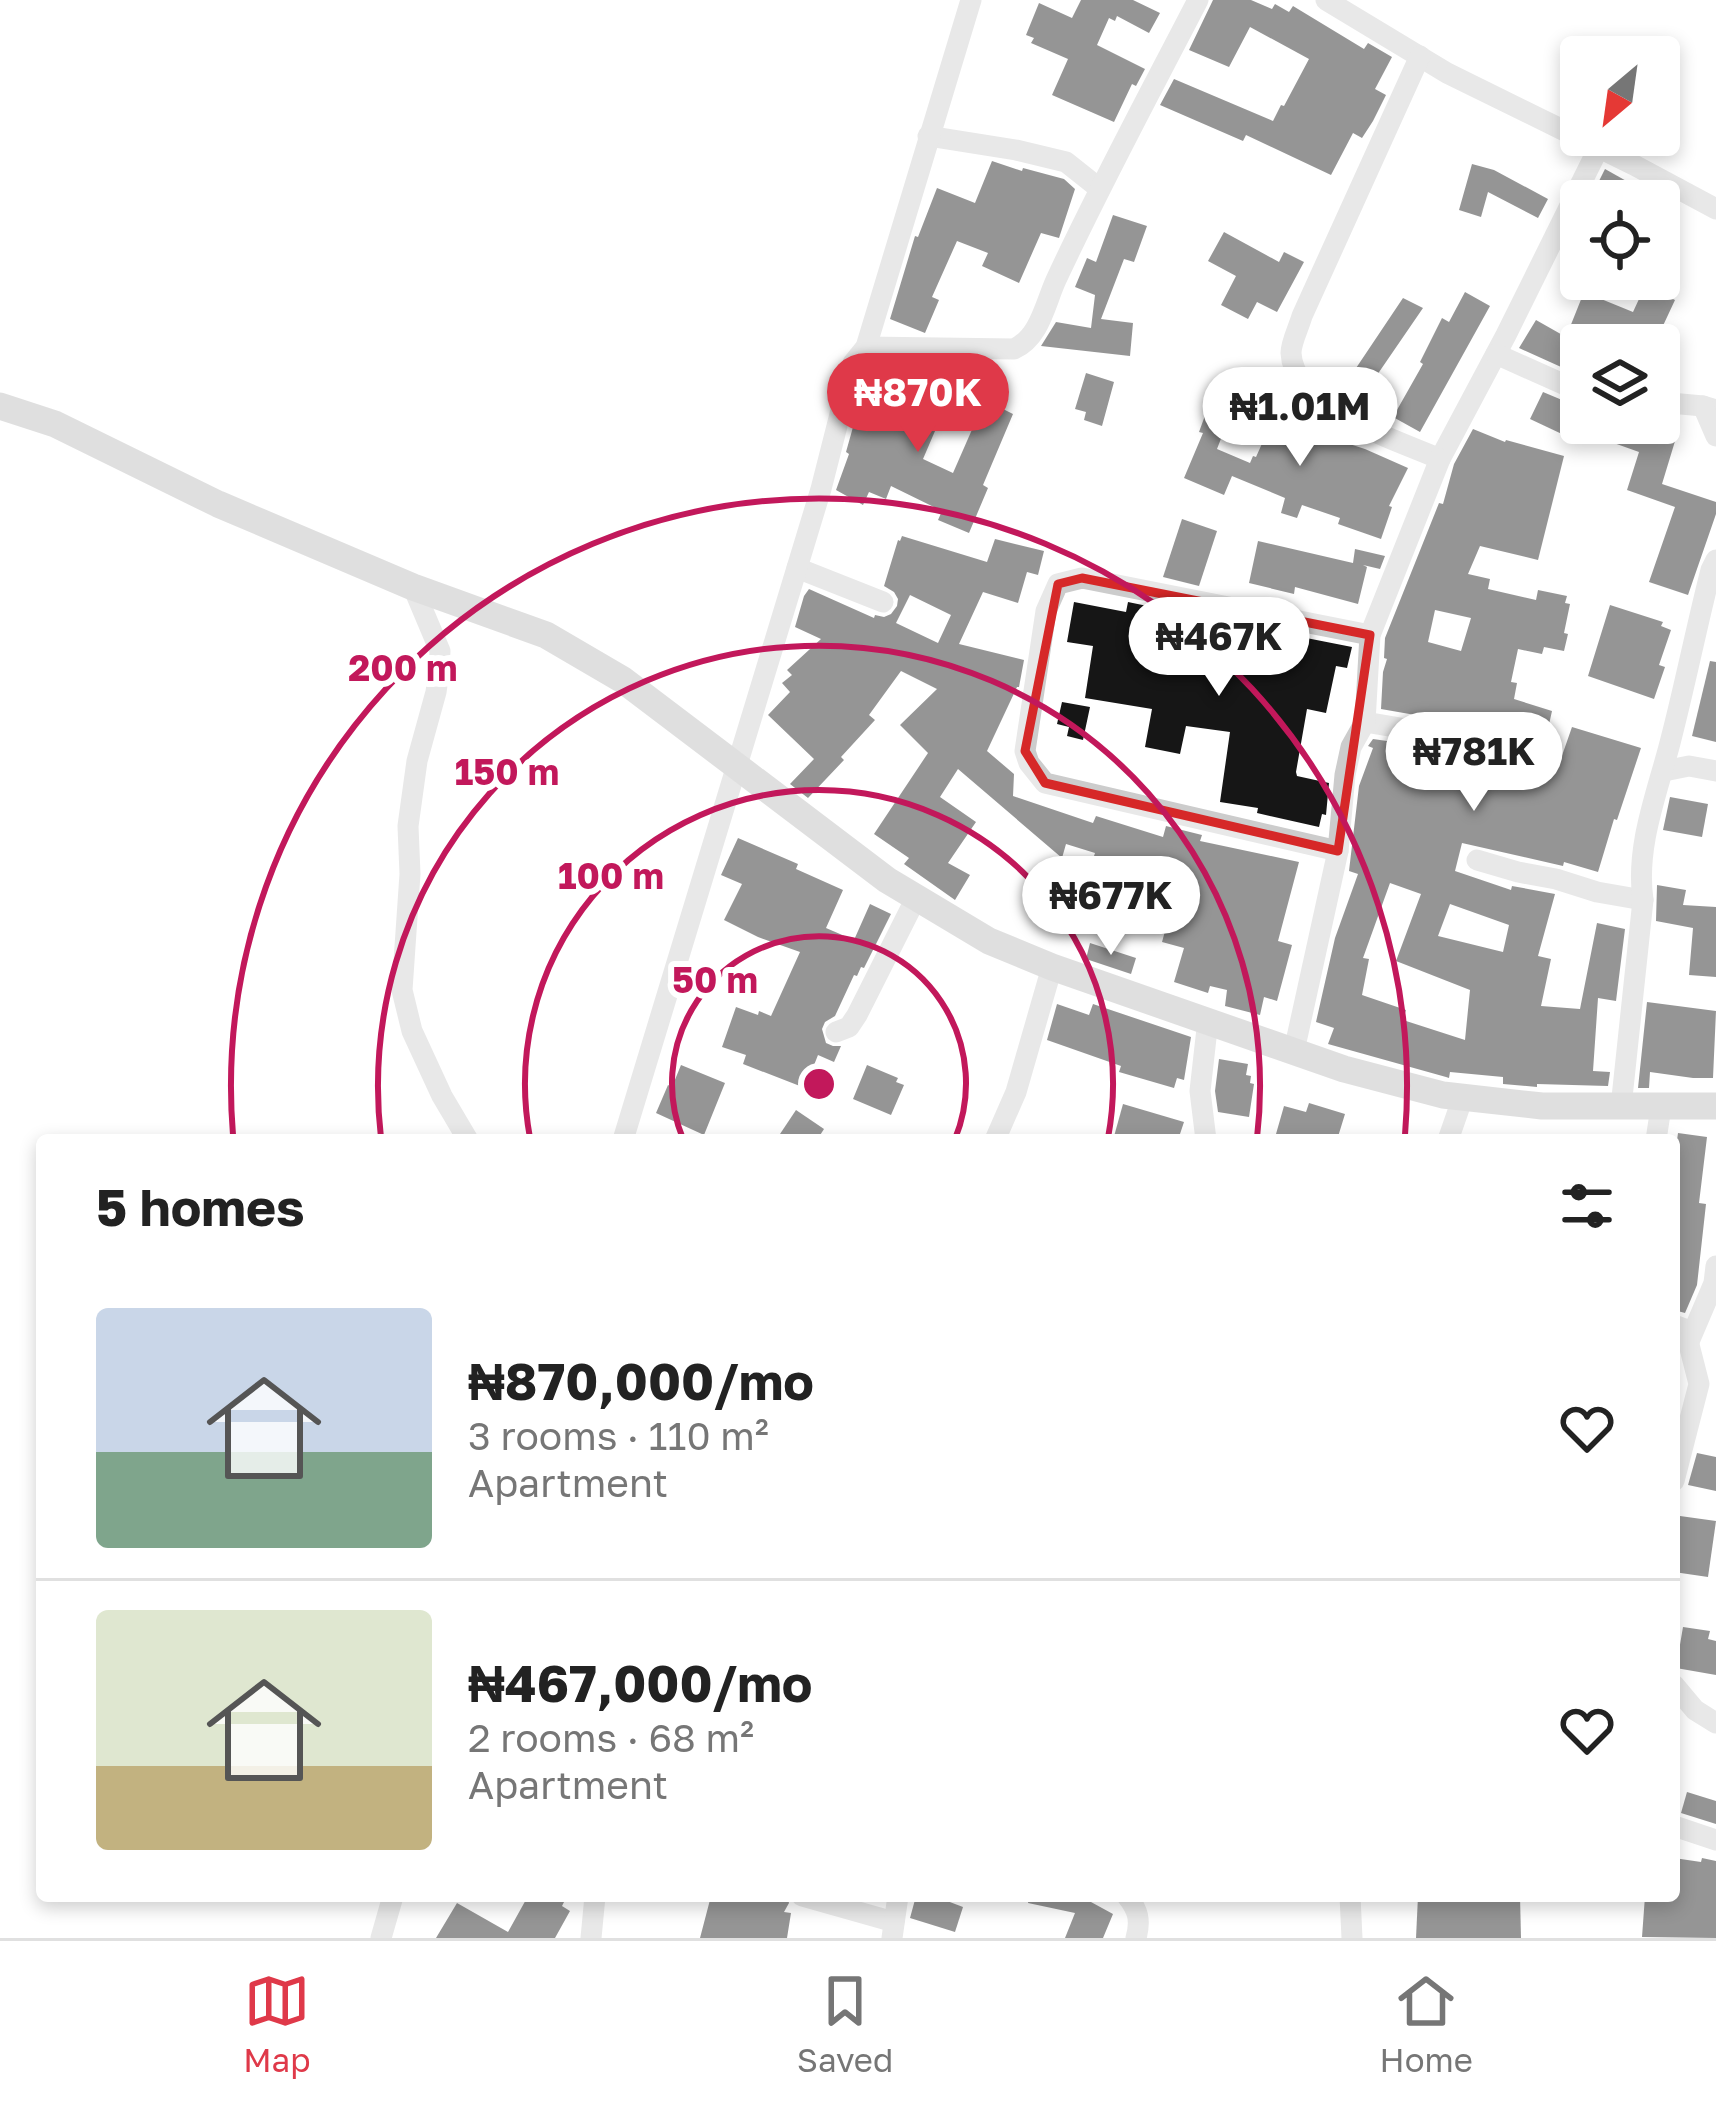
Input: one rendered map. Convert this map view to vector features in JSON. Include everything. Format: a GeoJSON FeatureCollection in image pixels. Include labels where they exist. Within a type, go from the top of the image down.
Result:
{"type":"FeatureCollection","features":[{"type":"Feature","properties":{"kind":"street"},"geometry":{"type":"LineString","coordinates":[[625,1134],[739,768],[853,362],[866,346],[971,0]]}},
{"type":"Feature","properties":{"kind":"street"},"geometry":{"type":"LineString","coordinates":[[866,346],[1022,346],[1037,326],[1100,189],[1198,0]]}},
{"type":"Feature","properties":{"kind":"street"},"geometry":{"type":"LineString","coordinates":[[1326,0],[1447,73],[1560,128]]}},
{"type":"Feature","properties":{"kind":"street"},"geometry":{"type":"LineString","coordinates":[[1420,56],[1302,316],[1291,351],[1300,378],[1320,402],[1440,459]]}},
{"type":"Feature","properties":{"kind":"street"},"geometry":{"type":"LineString","coordinates":[[928,136],[1066,161],[1100,189]]}},
{"type":"Feature","properties":{"kind":"street"},"geometry":{"type":"LineString","coordinates":[[1294,1052],[1338,851],[1351,747],[1365,722],[1370,635],[1440,459],[1595,156]]}},
{"type":"Feature","properties":{"kind":"street"},"geometry":{"type":"LineString","coordinates":[[1616,156],[1716,209]]}},
{"type":"Feature","properties":{"kind":"street"},"geometry":{"type":"LineString","coordinates":[[1496,354],[1560,383]]}},
{"type":"Feature","properties":{"kind":"street"},"geometry":{"type":"LineString","coordinates":[[1680,405],[1710,408],[1716,436]]}},
{"type":"Feature","properties":{"kind":"street"},"geometry":{"type":"LineString","coordinates":[[0,406],[56,424],[218,504],[413,586],[546,635],[623,680],[887,880],[989,940],[1052,967],[1343,1069],[1443,1095],[1542,1106],[1716,1106]]}},
{"type":"Feature","properties":{"kind":"street"},"geometry":{"type":"LineString","coordinates":[[1621,1106],[1643,900],[1639,874],[1716,560]]}},
{"type":"Feature","properties":{"kind":"street"},"geometry":{"type":"LineString","coordinates":[[797,568],[883,602]]}},
{"type":"Feature","properties":{"kind":"street"},"geometry":{"type":"LineString","coordinates":[[1338,851],[1045,783],[1024,751],[1046,611],[1058,584],[1082,578],[1370,635]]}},
{"type":"Feature","properties":{"kind":"street"},"geometry":{"type":"LineString","coordinates":[[413,586],[440,650],[440,670],[417,760],[408,826],[410,874],[402,990],[412,1031],[464,1134]]}},
{"type":"Feature","properties":{"kind":"street"},"geometry":{"type":"LineString","coordinates":[[1365,722],[1418,730],[1501,754]]}},
{"type":"Feature","properties":{"kind":"street"},"geometry":{"type":"LineString","coordinates":[[1664,771],[1690,766],[1716,771]]}},
{"type":"Feature","properties":{"kind":"street"},"geometry":{"type":"LineString","coordinates":[[1477,860],[1643,900]]}},
{"type":"Feature","properties":{"kind":"street"},"geometry":{"type":"LineString","coordinates":[[836,1032],[848,1027],[857,1015],[916,898]]}},
{"type":"Feature","properties":{"kind":"street"},"geometry":{"type":"LineString","coordinates":[[998,1134],[1016,1092],[1052,967]]}},
{"type":"Feature","properties":{"kind":"street"},"geometry":{"type":"LineString","coordinates":[[1205,1134],[1200,1091],[1208,1020]]}},
{"type":"Feature","properties":{"kind":"street"},"geometry":{"type":"LineString","coordinates":[[1450,1134],[1463,1097]]}},
{"type":"Feature","properties":{"kind":"street"},"geometry":{"type":"LineString","coordinates":[[1657,1134],[1661,1107]]}},
{"type":"Feature","properties":{"kind":"street"},"geometry":{"type":"LineString","coordinates":[[1688,1345],[1714,1283],[1716,1266]]}},
{"type":"Feature","properties":{"kind":"street"},"geometry":{"type":"LineString","coordinates":[[1680,1327],[1707,1387],[1680,1463]]}},
{"type":"Feature","properties":{"kind":"street"},"geometry":{"type":"LineString","coordinates":[[1680,1692],[1695,1710],[1716,1723]]}},
{"type":"Feature","properties":{"kind":"street"},"geometry":{"type":"LineString","coordinates":[[1680,1828],[1716,1840]]}},
{"type":"Feature","properties":{"kind":"street"},"geometry":{"type":"LineString","coordinates":[[381,1938],[391,1902]]}},
{"type":"Feature","properties":{"kind":"street"},"geometry":{"type":"LineString","coordinates":[[591,1938],[594,1902]]}},
{"type":"Feature","properties":{"kind":"street"},"geometry":{"type":"LineString","coordinates":[[818,1902],[893,1930]]}},
{"type":"Feature","properties":{"kind":"street"},"geometry":{"type":"LineString","coordinates":[[1131,1902],[1139,1916],[1136,1938]]}},
{"type":"Feature","properties":{"kind":"street"},"geometry":{"type":"LineString","coordinates":[[1350,1902],[1352,1938]]}},
{"type":"Feature","properties":{"kind":"highlighted area"},"geometry":{"type":"Polygon","coordinates":[[[1082,578],[1370,635],[1338,851],[1045,783],[1025,751],[1058,584],[1082,578]]]}},
{"type":"Feature","properties":{"kind":"building"},"geometry":{"type":"Polygon","coordinates":[[[1081,0],[1133,0],[1160,13],[1149,33],[1117,16],[1115,21],[1109,18],[1097,45],[1145,69],[1136,86],[1132,84],[1114,122],[1052,95],[1068,59],[1031,43],[1034,38],[1026,35],[1039,3],[1072,18],[1081,0]]]}},
{"type":"Feature","properties":{"kind":"building"},"geometry":{"type":"Polygon","coordinates":[[[1213,0],[1251,0],[1289,12],[1293,6],[1364,49],[1368,43],[1392,57],[1375,89],[1386,95],[1373,121],[1362,138],[1353,133],[1331,175],[1246,135],[1243,141],[1160,105],[1174,79],[1273,121],[1309,59],[1250,27],[1229,67],[1189,50],[1213,0]]]}},
{"type":"Feature","properties":{"kind":"building"},"geometry":{"type":"Polygon","coordinates":[[[992,161],[1064,179],[1075,189],[1059,238],[1041,233],[1019,283],[982,266],[988,253],[957,241],[932,297],[939,300],[925,333],[890,319],[915,236],[937,188],[975,203],[992,161]]]}},
{"type":"Feature","properties":{"kind":"building"},"geometry":{"type":"Polygon","coordinates":[[[1472,164],[1494,170],[1548,199],[1538,218],[1488,192],[1481,217],[1459,210],[1472,164]]]}},
{"type":"Feature","properties":{"kind":"building"},"geometry":{"type":"Polygon","coordinates":[[[1605,169],[1625,180],[1600,180],[1605,169]]]}},
{"type":"Feature","properties":{"kind":"building"},"geometry":{"type":"Polygon","coordinates":[[[1113,215],[1147,226],[1134,262],[1124,259],[1101,319],[1133,323],[1130,356],[1041,346],[1056,322],[1091,328],[1095,295],[1075,287],[1087,258],[1096,262],[1113,215]]]}},
{"type":"Feature","properties":{"kind":"building"},"geometry":{"type":"Polygon","coordinates":[[[1224,232],[1279,262],[1284,252],[1304,262],[1277,312],[1257,302],[1248,319],[1221,305],[1236,276],[1208,261],[1224,232]]]}},
{"type":"Feature","properties":{"kind":"building"},"geometry":{"type":"Polygon","coordinates":[[[1465,292],[1490,306],[1420,432],[1393,417],[1442,318],[1449,322],[1465,292]]]}},
{"type":"Feature","properties":{"kind":"building"},"geometry":{"type":"Polygon","coordinates":[[[1403,298],[1423,308],[1353,404],[1338,395],[1403,298]]]}},
{"type":"Feature","properties":{"kind":"building"},"geometry":{"type":"Polygon","coordinates":[[[1581,300],[1604,300],[1633,312],[1639,300],[1675,300],[1664,324],[1571,324],[1581,300]]]}},
{"type":"Feature","properties":{"kind":"building"},"geometry":{"type":"Polygon","coordinates":[[[1536,320],[1560,334],[1560,367],[1519,348],[1536,320]]]}},
{"type":"Feature","properties":{"kind":"building"},"geometry":{"type":"Polygon","coordinates":[[[869,370],[894,382],[889,394],[941,417],[923,459],[953,473],[992,394],[1007,401],[1003,409],[1013,414],[969,533],[938,520],[942,511],[891,486],[886,499],[869,492],[863,505],[836,490],[869,370]]]}},
{"type":"Feature","properties":{"kind":"building"},"geometry":{"type":"Polygon","coordinates":[[[1086,373],[1114,382],[1102,426],[1084,420],[1086,412],[1075,409],[1086,373]]]}},
{"type":"Feature","properties":{"kind":"building"},"geometry":{"type":"Polygon","coordinates":[[[1218,380],[1240,389],[1217,449],[1250,463],[1277,410],[1309,424],[1306,430],[1408,468],[1389,506],[1381,539],[1302,505],[1297,518],[1281,513],[1285,498],[1232,476],[1224,495],[1184,478],[1218,380]]]}},
{"type":"Feature","properties":{"kind":"building"},"geometry":{"type":"Polygon","coordinates":[[[1543,392],[1560,399],[1560,433],[1530,419],[1543,392]]]}},
{"type":"Feature","properties":{"kind":"building"},"geometry":{"type":"Polygon","coordinates":[[[1473,429],[1564,456],[1538,560],[1480,546],[1468,574],[1490,579],[1488,589],[1536,600],[1538,590],[1567,596],[1564,651],[1544,647],[1542,654],[1518,649],[1511,682],[1517,683],[1514,699],[1552,711],[1540,765],[1557,770],[1572,727],[1641,748],[1598,872],[1462,843],[1455,871],[1511,890],[1512,886],[1555,894],[1538,956],[1551,959],[1541,1006],[1580,1009],[1597,923],[1625,929],[1616,1001],[1598,998],[1593,1071],[1610,1072],[1608,1086],[1503,1084],[1503,1077],[1450,1072],[1449,1078],[1328,1044],[1334,1028],[1316,1022],[1335,938],[1358,874],[1349,871],[1359,786],[1373,748],[1368,746],[1373,739],[1394,742],[1393,746],[1441,759],[1443,753],[1500,774],[1514,762],[1526,725],[1493,718],[1489,734],[1381,709],[1385,638],[1439,503],[1443,504],[1454,464],[1473,429]],[[1435,610],[1428,642],[1461,651],[1471,618],[1435,610]],[[1390,883],[1363,958],[1369,959],[1362,995],[1406,1010],[1403,1020],[1465,1040],[1470,990],[1396,961],[1421,894],[1390,883]],[[1450,904],[1438,936],[1503,952],[1509,925],[1450,904]]]}},
{"type":"Feature","properties":{"kind":"building"},"geometry":{"type":"Polygon","coordinates":[[[1617,444],[1674,444],[1662,484],[1716,502],[1688,595],[1649,582],[1675,507],[1627,490],[1639,452],[1617,444]]]}},
{"type":"Feature","properties":{"kind":"building"},"geometry":{"type":"Polygon","coordinates":[[[1182,519],[1217,531],[1199,586],[1163,577],[1182,519]]]}},
{"type":"Feature","properties":{"kind":"building"},"geometry":{"type":"Polygon","coordinates":[[[902,536],[987,562],[995,539],[1044,551],[1038,575],[1027,572],[1018,603],[983,592],[959,644],[1024,660],[1019,687],[987,751],[1014,774],[1013,796],[1093,823],[1096,816],[1163,837],[1166,826],[1202,835],[1200,841],[1299,862],[1278,941],[1292,945],[1277,1001],[1264,997],[1260,1015],[1225,1006],[1227,990],[1210,986],[1208,993],[1174,982],[1184,948],[1162,942],[1173,902],[1126,890],[1128,883],[1089,871],[1095,853],[1066,844],[1062,858],[958,769],[940,797],[976,822],[948,863],[970,875],[955,900],[904,864],[909,858],[874,834],[928,753],[900,725],[937,689],[901,671],[869,715],[875,720],[808,798],[790,784],[814,759],[768,715],[790,692],[782,683],[792,675],[787,670],[821,639],[795,627],[804,596],[809,589],[874,618],[891,614],[898,599],[884,586],[902,536]],[[910,595],[896,623],[938,643],[951,615],[910,595]]]}},
{"type":"Feature","properties":{"kind":"building"},"geometry":{"type":"Polygon","coordinates":[[[1258,541],[1353,563],[1355,549],[1385,556],[1380,569],[1363,565],[1367,567],[1358,604],[1295,587],[1294,594],[1249,583],[1258,541]]]}},
{"type":"Feature","properties":{"kind":"building"},"geometry":{"type":"Polygon","coordinates":[[[1074,602],[1126,612],[1128,602],[1152,607],[1148,629],[1177,634],[1178,630],[1222,640],[1223,633],[1284,645],[1286,634],[1352,647],[1347,668],[1336,666],[1326,713],[1307,709],[1296,772],[1329,783],[1326,815],[1322,814],[1319,827],[1220,802],[1230,732],[1186,726],[1180,754],[1145,747],[1152,709],[1085,698],[1093,646],[1067,642],[1074,602]]]}},
{"type":"Feature","properties":{"kind":"building"},"geometry":{"type":"Polygon","coordinates":[[[1610,605],[1663,622],[1661,626],[1671,630],[1654,699],[1588,676],[1610,605]]]}},
{"type":"Feature","properties":{"kind":"building"},"geometry":{"type":"Polygon","coordinates":[[[1710,661],[1716,662],[1716,742],[1692,736],[1710,661]]]}},
{"type":"Feature","properties":{"kind":"building"},"geometry":{"type":"Polygon","coordinates":[[[1062,702],[1090,707],[1083,740],[1067,736],[1069,727],[1057,724],[1062,702]]]}},
{"type":"Feature","properties":{"kind":"building"},"geometry":{"type":"Polygon","coordinates":[[[1670,797],[1708,804],[1702,837],[1663,830],[1670,797]]]}},
{"type":"Feature","properties":{"kind":"building"},"geometry":{"type":"Polygon","coordinates":[[[738,838],[843,890],[826,928],[854,940],[870,904],[891,914],[864,968],[854,975],[835,1016],[822,1029],[826,1043],[841,1046],[834,1062],[818,1055],[805,1088],[743,1064],[746,1055],[722,1047],[736,1007],[771,1016],[800,952],[724,920],[742,884],[721,875],[738,838]]]}},
{"type":"Feature","properties":{"kind":"building"},"geometry":{"type":"Polygon","coordinates":[[[1657,885],[1686,890],[1683,905],[1716,907],[1716,977],[1689,975],[1693,928],[1656,921],[1657,885]]]}},
{"type":"Feature","properties":{"kind":"building"},"geometry":{"type":"Polygon","coordinates":[[[1090,943],[1136,958],[1131,974],[1086,959],[1090,943]]]}},
{"type":"Feature","properties":{"kind":"building"},"geometry":{"type":"Polygon","coordinates":[[[1647,1002],[1716,1011],[1713,1078],[1650,1072],[1649,1088],[1638,1088],[1647,1002]]]}},
{"type":"Feature","properties":{"kind":"building"},"geometry":{"type":"Polygon","coordinates":[[[1057,1004],[1089,1015],[1093,1004],[1191,1037],[1184,1080],[1177,1078],[1174,1088],[1119,1072],[1121,1066],[1047,1040],[1057,1004]]]}},
{"type":"Feature","properties":{"kind":"building"},"geometry":{"type":"Polygon","coordinates":[[[1219,1059],[1248,1064],[1246,1075],[1254,1084],[1249,1117],[1218,1112],[1219,1059]]]}},
{"type":"Feature","properties":{"kind":"building"},"geometry":{"type":"Polygon","coordinates":[[[681,1065],[725,1083],[704,1134],[656,1113],[668,1085],[672,1087],[681,1065]]]}},
{"type":"Feature","properties":{"kind":"building"},"geometry":{"type":"Polygon","coordinates":[[[867,1065],[904,1085],[891,1115],[853,1099],[867,1065]]]}},
{"type":"Feature","properties":{"kind":"building"},"geometry":{"type":"Polygon","coordinates":[[[1309,1103],[1345,1114],[1339,1134],[1276,1134],[1284,1106],[1306,1112],[1309,1103]]]}},
{"type":"Feature","properties":{"kind":"building"},"geometry":{"type":"Polygon","coordinates":[[[1123,1104],[1184,1122],[1180,1134],[1115,1134],[1123,1104]]]}},
{"type":"Feature","properties":{"kind":"building"},"geometry":{"type":"Polygon","coordinates":[[[796,1110],[824,1129],[821,1134],[780,1134],[796,1110]]]}},
{"type":"Feature","properties":{"kind":"building"},"geometry":{"type":"Polygon","coordinates":[[[1678,1134],[1707,1137],[1697,1285],[1685,1313],[1680,1312],[1678,1134]]]}},
{"type":"Feature","properties":{"kind":"building"},"geometry":{"type":"Polygon","coordinates":[[[1697,1453],[1716,1457],[1716,1491],[1688,1485],[1697,1453]]]}},
{"type":"Feature","properties":{"kind":"building"},"geometry":{"type":"Polygon","coordinates":[[[1680,1516],[1716,1521],[1708,1577],[1680,1573],[1680,1516]]]}},
{"type":"Feature","properties":{"kind":"building"},"geometry":{"type":"Polygon","coordinates":[[[1683,1627],[1710,1631],[1708,1639],[1716,1641],[1716,1675],[1680,1669],[1683,1627]]]}},
{"type":"Feature","properties":{"kind":"building"},"geometry":{"type":"Polygon","coordinates":[[[1687,1792],[1716,1801],[1716,1824],[1681,1813],[1687,1792]]]}},
{"type":"Feature","properties":{"kind":"building"},"geometry":{"type":"Polygon","coordinates":[[[1680,1859],[1716,1861],[1716,1938],[1642,1937],[1645,1902],[1680,1902],[1680,1859]]]}},
{"type":"Feature","properties":{"kind":"building"},"geometry":{"type":"Polygon","coordinates":[[[525,1902],[564,1902],[562,1906],[570,1911],[555,1938],[436,1938],[457,1903],[508,1932],[525,1902]]]}},
{"type":"Feature","properties":{"kind":"building"},"geometry":{"type":"Polygon","coordinates":[[[709,1902],[789,1902],[784,1912],[791,1913],[787,1938],[700,1938],[709,1902]]]}},
{"type":"Feature","properties":{"kind":"building"},"geometry":{"type":"Polygon","coordinates":[[[914,1902],[950,1902],[963,1907],[955,1932],[910,1918],[914,1902]]]}},
{"type":"Feature","properties":{"kind":"building"},"geometry":{"type":"Polygon","coordinates":[[[1091,1902],[1113,1914],[1103,1938],[1065,1938],[1075,1913],[1028,1903],[1091,1902]]]}},
{"type":"Feature","properties":{"kind":"building"},"geometry":{"type":"Polygon","coordinates":[[[1418,1902],[1520,1902],[1521,1938],[1416,1938],[1418,1902]]]}}]}
